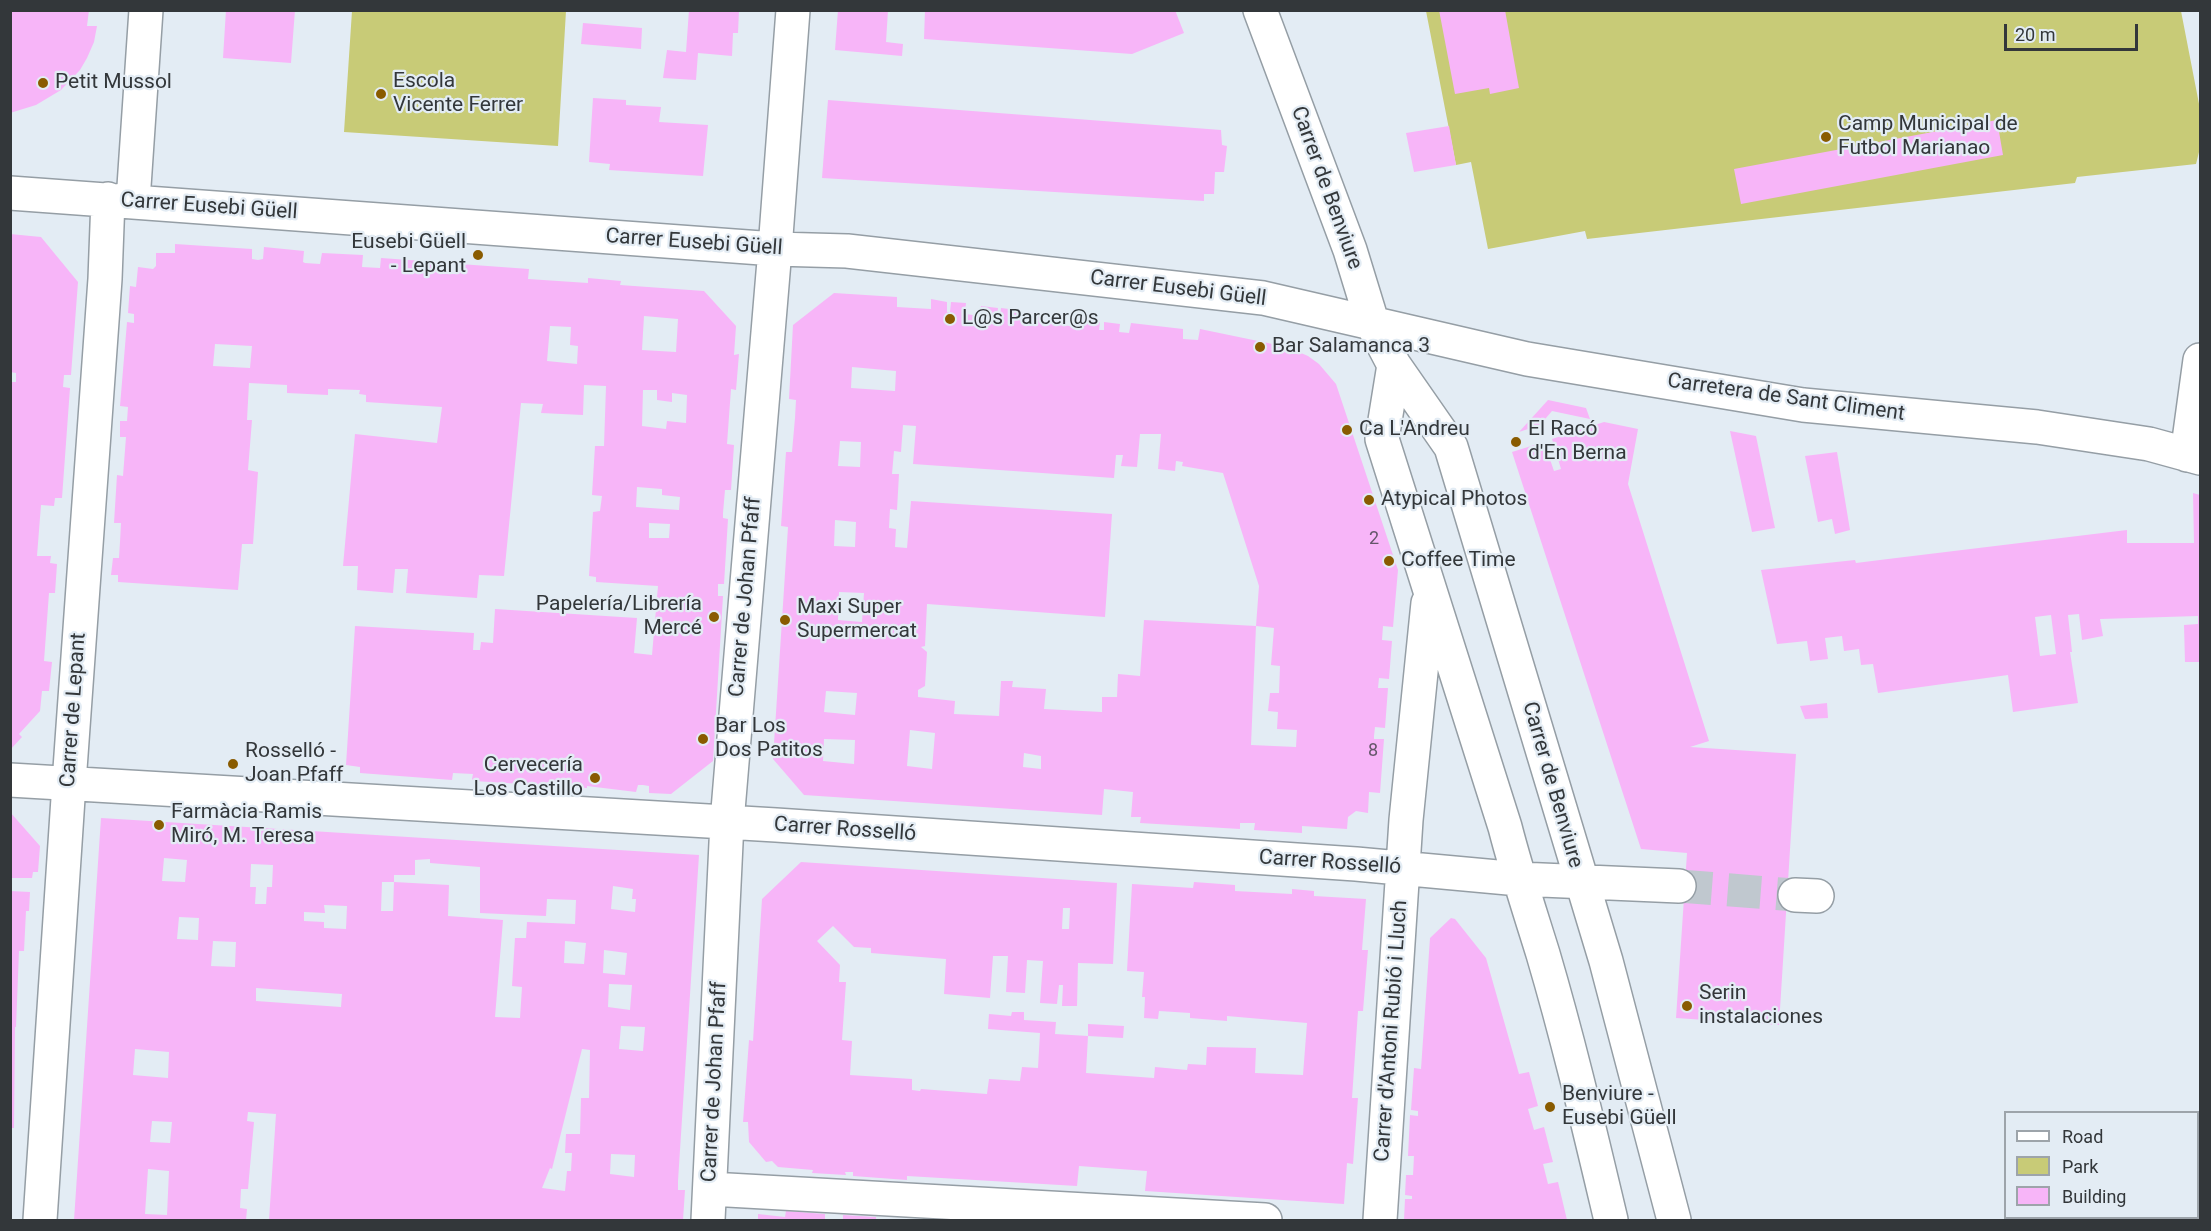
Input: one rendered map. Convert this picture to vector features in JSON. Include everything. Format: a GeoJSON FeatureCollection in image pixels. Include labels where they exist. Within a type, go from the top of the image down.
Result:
{"type":"FeatureCollection","features":[{"type":"Feature","properties":{"kind":"street","name":"Carrer de Lepant"},"geometry":{"type":"LineString","coordinates":[[40,1221],[105,279],[121,200],[146,10]]}},
{"type":"Feature","properties":{"kind":"street","name":"Carrer de Johan Pfaff"},"geometry":{"type":"LineString","coordinates":[[709,1205],[727,822],[793,10]]}},
{"type":"Feature","properties":{"kind":"street","name":"Carrer de Benviure"},"geometry":{"type":"LineString","coordinates":[[1260,10],[1350,250],[1373,325],[1394,365],[1452,447],[1606,961],[1674,1221]]}},
{"type":"Feature","properties":{"kind":"street","name":"Carrer Eusebi Güell"},"geometry":{"type":"LineString","coordinates":[[10,193],[775,249],[847,251],[1263,298],[1373,325]]}},
{"type":"Feature","properties":{"kind":"street","name":"Carretera de Sant Climent"},"geometry":{"type":"LineString","coordinates":[[1373,325],[1527,359],[1758,398],[1814,406],[2037,427],[2149,444],[2194,457]]}},
{"type":"Feature","properties":{"kind":"street"},"geometry":{"type":"LineString","coordinates":[[2194,457],[2200,360]]}},
{"type":"Feature","properties":{"kind":"street"},"geometry":{"type":"LineString","coordinates":[[1394,365],[1382,439],[1505,827],[1543,955],[1611,1221]]}},
{"type":"Feature","properties":{"kind":"street","name":"Carrer d'Antoni Rubió i Lluch"},"geometry":{"type":"LineString","coordinates":[[1380,1221],[1403,868],[1429,590]]}},
{"type":"Feature","properties":{"kind":"street","name":"Carrer Rosselló"},"geometry":{"type":"LineString","coordinates":[[10,780],[727,822],[1403,868],[1519,879],[1679,886]]}},
{"type":"Feature","properties":{"kind":"street"},"geometry":{"type":"LineString","coordinates":[[709,1205],[1264,1221]]}},
{"type":"Feature","properties":{"kind":"green space"},"geometry":{"type":"Polygon","coordinates":[[[352,11],[566,11],[558,146],[344,132],[352,11]]]}},
{"type":"Feature","properties":{"kind":"green space","name":"Camp Municipal de Futbol Marianao"},"geometry":{"type":"Polygon","coordinates":[[[1426,11],[2181,11],[2200,109],[2200,148],[2196,164],[2077,177],[2075,183],[1587,239],[1585,231],[1488,249],[1471,162],[1456,165],[1426,11]]]}},
{"type":"Feature","properties":{"kind":"building"},"geometry":{"type":"Polygon","coordinates":[[[10,10],[89,10],[87,26],[97,26],[94,42],[87,58],[80,70],[61,90],[36,105],[10,113],[10,10]]]}},
{"type":"Feature","properties":{"kind":"building"},"geometry":{"type":"Polygon","coordinates":[[[226,10],[295,10],[291,63],[223,58],[226,10]]]}},
{"type":"Feature","properties":{"kind":"building"},"geometry":{"type":"Polygon","coordinates":[[[689,10],[739,10],[738,33],[733,33],[732,56],[698,53],[696,80],[663,78],[667,50],[686,52],[689,10]]]}},
{"type":"Feature","properties":{"kind":"building"},"geometry":{"type":"Polygon","coordinates":[[[838,10],[888,10],[886,42],[903,44],[902,56],[835,50],[838,10]]]}},
{"type":"Feature","properties":{"kind":"building"},"geometry":{"type":"Polygon","coordinates":[[[925,10],[1175,10],[1184,33],[1132,54],[924,39],[925,10]]]}},
{"type":"Feature","properties":{"kind":"building"},"geometry":{"type":"Polygon","coordinates":[[[1439,10],[1505,10],[1519,88],[1490,94],[1489,88],[1455,94],[1439,10]]]}},
{"type":"Feature","properties":{"kind":"building"},"geometry":{"type":"Polygon","coordinates":[[[583,23],[642,28],[641,49],[581,44],[583,23]]]}},
{"type":"Feature","properties":{"kind":"building"},"geometry":{"type":"Polygon","coordinates":[[[593,98],[626,100],[626,105],[661,107],[659,122],[708,125],[703,176],[609,170],[610,164],[589,162],[593,98]]]}},
{"type":"Feature","properties":{"kind":"building"},"geometry":{"type":"Polygon","coordinates":[[[828,100],[1221,130],[1222,145],[1227,146],[1224,172],[1215,172],[1214,194],[1204,194],[1204,201],[822,178],[828,100]]]}},
{"type":"Feature","properties":{"kind":"building"},"geometry":{"type":"Polygon","coordinates":[[[1997,120],[2003,155],[1741,204],[1734,169],[1997,120]]]}},
{"type":"Feature","properties":{"kind":"building"},"geometry":{"type":"Polygon","coordinates":[[[1449,126],[1456,165],[1414,172],[1406,133],[1449,126]]]}},
{"type":"Feature","properties":{"kind":"building"},"geometry":{"type":"Polygon","coordinates":[[[10,234],[41,237],[78,282],[71,375],[64,375],[63,387],[70,388],[62,498],[55,498],[54,506],[41,505],[37,556],[51,556],[50,563],[57,564],[55,593],[49,593],[44,661],[52,662],[49,691],[42,691],[40,711],[19,734],[22,737],[10,750],[10,382],[16,382],[16,373],[10,372],[10,234]]]}},
{"type":"Feature","properties":{"kind":"building"},"geometry":{"type":"Polygon","coordinates":[[[175,244],[252,249],[252,259],[258,260],[263,259],[264,247],[304,251],[303,262],[305,263],[320,264],[322,253],[363,255],[362,267],[380,268],[381,258],[450,263],[449,274],[459,274],[460,264],[529,269],[528,279],[588,283],[588,278],[621,281],[620,285],[704,291],[736,326],[734,355],[739,354],[736,390],[731,389],[727,444],[734,445],[731,490],[725,490],[723,513],[723,518],[728,519],[724,584],[718,584],[718,596],[723,596],[713,761],[671,794],[649,793],[649,786],[643,785],[638,785],[636,792],[587,786],[587,788],[474,781],[473,774],[453,773],[452,780],[360,773],[360,767],[346,765],[355,626],[474,633],[473,650],[480,650],[481,642],[493,643],[495,609],[637,618],[634,653],[652,655],[658,586],[596,582],[596,577],[589,576],[593,512],[600,511],[602,496],[592,495],[595,446],[604,446],[606,386],[584,385],[583,415],[541,413],[543,404],[521,403],[504,576],[479,575],[477,598],[406,593],[408,569],[395,569],[393,593],[357,590],[358,566],[343,566],[355,434],[437,443],[442,407],[366,402],[366,395],[359,394],[360,390],[328,389],[328,395],[287,393],[287,385],[249,383],[247,420],[252,420],[248,470],[258,472],[253,544],[242,544],[238,590],[118,582],[118,575],[111,575],[113,558],[119,558],[121,523],[114,523],[117,475],[123,476],[126,437],[120,437],[120,421],[127,421],[128,407],[120,406],[127,322],[134,323],[134,314],[128,313],[130,286],[136,287],[138,267],[153,269],[156,266],[156,253],[175,253],[175,244]],[[644,316],[642,350],[676,352],[678,319],[644,316]],[[550,326],[547,361],[577,364],[578,346],[570,345],[571,327],[550,326]],[[215,344],[213,366],[250,368],[252,346],[215,344]],[[643,390],[642,426],[666,429],[667,421],[686,423],[687,395],[672,393],[672,402],[657,400],[657,390],[643,390]],[[637,487],[636,507],[679,510],[680,497],[662,495],[662,489],[637,487]],[[649,523],[649,538],[669,538],[670,524],[649,523]]]}},
{"type":"Feature","properties":{"kind":"building"},"geometry":{"type":"Polygon","coordinates":[[[834,293],[897,297],[897,307],[931,309],[931,299],[947,302],[947,312],[950,312],[951,302],[966,303],[965,314],[981,316],[981,306],[998,308],[997,317],[1000,318],[1001,308],[1017,310],[1016,320],[1028,321],[1029,312],[1044,314],[1044,323],[1048,323],[1048,315],[1064,317],[1063,325],[1082,328],[1084,328],[1084,319],[1100,322],[1099,330],[1104,330],[1104,322],[1120,324],[1119,332],[1129,333],[1131,323],[1183,329],[1183,339],[1198,340],[1200,329],[1287,347],[1308,356],[1319,364],[1336,384],[1398,570],[1393,627],[1383,626],[1382,640],[1392,641],[1389,679],[1379,678],[1378,688],[1388,688],[1385,728],[1375,727],[1374,736],[1374,739],[1384,739],[1380,793],[1369,792],[1368,813],[1356,811],[1348,817],[1347,829],[1302,826],[1302,833],[1254,830],[1255,823],[1240,823],[1240,829],[1140,823],[1141,817],[1131,817],[1133,792],[1104,789],[1102,815],[804,795],[773,759],[788,527],[781,526],[786,452],[792,452],[796,400],[789,399],[793,325],[834,293]],[[852,367],[851,388],[895,391],[896,371],[852,367]],[[903,425],[901,452],[894,451],[892,474],[899,474],[897,510],[890,509],[889,528],[896,529],[895,547],[907,548],[911,501],[1112,514],[1105,617],[927,604],[925,646],[921,647],[927,652],[925,686],[918,690],[918,697],[955,701],[954,714],[999,716],[1001,681],[1013,681],[1012,687],[1046,689],[1044,709],[1102,712],[1102,697],[1117,697],[1118,674],[1140,676],[1144,620],[1256,626],[1259,586],[1223,473],[1182,466],[1183,462],[1176,461],[1175,471],[1158,469],[1161,434],[1140,434],[1137,467],[1121,466],[1123,455],[1116,455],[1114,478],[913,464],[916,426],[903,425]],[[840,441],[838,466],[860,467],[861,442],[840,441]],[[835,520],[834,546],[855,547],[856,522],[835,520]],[[839,592],[838,620],[862,622],[864,593],[839,592]],[[1256,626],[1251,745],[1296,747],[1297,730],[1277,729],[1278,712],[1268,711],[1270,693],[1279,693],[1280,666],[1271,665],[1274,628],[1256,626]],[[826,691],[824,712],[855,715],[857,693],[826,691]],[[910,730],[907,766],[932,769],[935,733],[910,730]],[[824,739],[823,761],[854,764],[855,740],[824,739]],[[1024,753],[1023,767],[1041,769],[1041,756],[1024,753]]]}},
{"type":"Feature","properties":{"kind":"building"},"geometry":{"type":"Polygon","coordinates":[[[1548,400],[1586,408],[1590,419],[1552,411],[1540,425],[1519,432],[1548,400]]]}},
{"type":"Feature","properties":{"kind":"building"},"geometry":{"type":"Polygon","coordinates":[[[1604,422],[1638,429],[1628,484],[1709,741],[1690,747],[1796,754],[1779,1025],[1676,1018],[1687,853],[1641,849],[1512,452],[1544,442],[1554,471],[1561,469],[1552,439],[1604,422]]]}},
{"type":"Feature","properties":{"kind":"building"},"geometry":{"type":"Polygon","coordinates":[[[1730,431],[1756,436],[1775,528],[1752,532],[1730,431]]]}},
{"type":"Feature","properties":{"kind":"building"},"geometry":{"type":"Polygon","coordinates":[[[1837,452],[1850,530],[1835,534],[1832,519],[1818,522],[1805,456],[1837,452]]]}},
{"type":"Feature","properties":{"kind":"building"},"geometry":{"type":"Polygon","coordinates":[[[2193,493],[2200,495],[2200,662],[2185,662],[2184,625],[2198,624],[2198,616],[2100,619],[2103,636],[2082,640],[2079,614],[2068,615],[2072,652],[2070,652],[2078,703],[2013,712],[2008,675],[1878,693],[1873,664],[1861,665],[1859,649],[1844,651],[1842,636],[1825,638],[1828,659],[1810,661],[1807,641],[1777,644],[1761,570],[1855,560],[1856,563],[2127,530],[2127,543],[2194,543],[2193,493]],[[2051,615],[2035,617],[2040,656],[2056,654],[2051,615]]]}},
{"type":"Feature","properties":{"kind":"building"},"geometry":{"type":"Polygon","coordinates":[[[1827,703],[1828,718],[1805,719],[1800,706],[1827,703]]]}},
{"type":"Feature","properties":{"kind":"building"},"geometry":{"type":"Polygon","coordinates":[[[10,812],[40,846],[38,872],[33,872],[32,878],[10,878],[10,812]]]}},
{"type":"Feature","properties":{"kind":"building"},"geometry":{"type":"Polygon","coordinates":[[[101,818],[699,855],[678,1181],[678,1190],[685,1190],[683,1220],[269,1220],[276,1114],[248,1112],[247,1121],[254,1122],[248,1189],[241,1189],[240,1208],[247,1209],[246,1220],[74,1220],[101,818]],[[164,858],[162,881],[185,882],[187,860],[164,858]],[[430,859],[415,860],[415,875],[394,875],[394,882],[449,885],[448,916],[503,920],[495,1017],[520,1018],[522,987],[512,986],[515,938],[526,938],[527,922],[575,924],[576,900],[547,899],[546,916],[480,913],[480,867],[430,863],[430,859]],[[251,864],[250,887],[256,887],[255,904],[266,904],[267,887],[272,887],[273,865],[251,864]],[[382,882],[381,911],[393,911],[394,882],[382,882]],[[613,886],[611,909],[635,912],[636,899],[632,899],[633,889],[613,886]],[[324,905],[325,913],[304,912],[304,921],[324,922],[324,928],[346,929],[347,906],[324,905]],[[179,917],[177,939],[198,940],[199,918],[179,917]],[[213,941],[211,966],[235,967],[236,942],[213,941]],[[565,941],[564,963],[584,964],[586,943],[565,941]],[[604,950],[603,973],[625,975],[627,953],[604,950]],[[609,984],[608,1007],[630,1010],[632,985],[609,984]],[[256,988],[256,1001],[341,1007],[342,994],[256,988]],[[621,1026],[619,1049],[643,1051],[645,1027],[621,1026]],[[135,1049],[133,1075],[168,1078],[169,1052],[135,1049]],[[582,1049],[552,1169],[550,1168],[542,1188],[565,1191],[567,1171],[571,1171],[572,1153],[565,1153],[566,1134],[580,1134],[581,1098],[589,1098],[590,1050],[582,1049]],[[152,1121],[150,1142],[170,1143],[172,1122],[152,1121]],[[611,1154],[610,1174],[634,1177],[635,1155],[611,1154]],[[148,1169],[145,1214],[167,1215],[169,1171],[148,1169]]]}},
{"type":"Feature","properties":{"kind":"building"},"geometry":{"type":"Polygon","coordinates":[[[801,862],[1117,883],[1113,964],[1078,963],[1077,1006],[1062,1006],[1063,985],[1059,985],[1057,1004],[1040,1003],[1043,961],[1027,960],[1025,993],[1006,992],[1008,956],[993,956],[990,998],[944,994],[946,959],[871,953],[871,948],[854,947],[833,926],[817,941],[840,965],[839,982],[846,982],[842,1040],[852,1041],[850,1075],[912,1079],[912,1090],[987,1094],[989,1079],[1020,1081],[1022,1067],[1038,1068],[1040,1033],[988,1029],[989,1014],[1011,1016],[1012,1012],[1024,1012],[1024,1020],[1056,1022],[1055,1034],[1088,1036],[1086,1073],[1154,1078],[1155,1067],[1187,1070],[1188,1064],[1206,1065],[1207,1047],[1256,1048],[1255,1073],[1303,1075],[1307,1023],[1227,1016],[1227,1021],[1190,1018],[1190,1013],[1159,1011],[1158,1019],[1144,1018],[1145,997],[1142,997],[1144,972],[1127,971],[1132,884],[1193,888],[1194,882],[1235,885],[1235,891],[1292,894],[1292,889],[1314,891],[1314,896],[1366,899],[1362,950],[1368,950],[1363,1011],[1358,1011],[1352,1098],[1358,1098],[1353,1164],[1347,1163],[1344,1204],[1145,1191],[1147,1171],[1079,1166],[1077,1186],[907,1176],[907,1180],[853,1176],[853,1172],[845,1172],[846,1175],[812,1173],[813,1170],[778,1167],[772,1161],[766,1162],[749,1142],[748,1122],[743,1122],[749,1040],[753,1041],[762,899],[801,862]],[[1063,908],[1062,929],[1069,929],[1070,908],[1063,908]]]}},
{"type":"Feature","properties":{"kind":"building"},"geometry":{"type":"Polygon","coordinates":[[[10,891],[30,892],[29,911],[26,911],[24,951],[19,951],[15,1027],[14,1128],[10,1128],[10,891]]]}},
{"type":"Feature","properties":{"kind":"building"},"geometry":{"type":"Polygon","coordinates":[[[1451,918],[1455,919],[1486,958],[1519,1074],[1529,1072],[1538,1106],[1528,1109],[1534,1130],[1544,1127],[1553,1162],[1543,1164],[1548,1184],[1558,1182],[1567,1220],[1404,1220],[1405,1199],[1412,1199],[1412,1196],[1405,1195],[1406,1175],[1413,1175],[1414,1156],[1408,1156],[1410,1115],[1418,1116],[1418,1111],[1411,1110],[1414,1068],[1421,1069],[1430,938],[1451,918]]]}},
{"type":"Feature","properties":{"kind":"building"},"geometry":{"type":"Polygon","coordinates":[[[1088,1024],[1124,1026],[1123,1038],[1088,1036],[1088,1024]]]}},
{"type":"Feature","properties":{"kind":"building"},"geometry":{"type":"Polygon","coordinates":[[[786,1211],[825,1214],[825,1220],[758,1220],[758,1214],[785,1217],[786,1211]]]}},
{"type":"Feature","properties":{"kind":"building"},"geometry":{"type":"Polygon","coordinates":[[[843,1215],[876,1217],[876,1220],[843,1220],[843,1215]]]}},
{"type":"Feature","properties":{"kind":"tunnel"},"geometry":{"type":"LineString","coordinates":[[1679,886],[1795,895]]}},
{"type":"Feature","properties":{"kind":"place","name":"Petit Mussol"},"geometry":{"type":"Point","coordinates":[43,83]}},
{"type":"Feature","properties":{"kind":"place","name":"Escola Vicente Ferrer"},"geometry":{"type":"Point","coordinates":[381,94]}},
{"type":"Feature","properties":{"kind":"place","name":"Camp Municipal de Futbol Marianao"},"geometry":{"type":"Point","coordinates":[1826,137]}},
{"type":"Feature","properties":{"kind":"place","name":"Eusebi Güell - Lepant"},"geometry":{"type":"Point","coordinates":[478,255]}},
{"type":"Feature","properties":{"kind":"place","name":"L@s Parcer@s"},"geometry":{"type":"Point","coordinates":[950,319]}},
{"type":"Feature","properties":{"kind":"place","name":"Bar Salamanca 3"},"geometry":{"type":"Point","coordinates":[1260,347]}},
{"type":"Feature","properties":{"kind":"place","name":"Ca L'Andreu"},"geometry":{"type":"Point","coordinates":[1347,430]}},
{"type":"Feature","properties":{"kind":"place","name":"El Racó d'En Berna"},"geometry":{"type":"Point","coordinates":[1516,442]}},
{"type":"Feature","properties":{"kind":"place","name":"Atypical Photos"},"geometry":{"type":"Point","coordinates":[1369,500]}},
{"type":"Feature","properties":{"kind":"place","name":"Coffee Time"},"geometry":{"type":"Point","coordinates":[1389,561]}},
{"type":"Feature","properties":{"kind":"place","name":"Papelería/Librería Mercé"},"geometry":{"type":"Point","coordinates":[714,617]}},
{"type":"Feature","properties":{"kind":"place","name":"Maxi Super Supermercat"},"geometry":{"type":"Point","coordinates":[785,620]}},
{"type":"Feature","properties":{"kind":"place","name":"Bar Los Dos Patitos"},"geometry":{"type":"Point","coordinates":[703,739]}},
{"type":"Feature","properties":{"kind":"place","name":"Rosselló - Joan Pfaff"},"geometry":{"type":"Point","coordinates":[233,764]}},
{"type":"Feature","properties":{"kind":"place","name":"Cervecería Los Castillo"},"geometry":{"type":"Point","coordinates":[595,778]}},
{"type":"Feature","properties":{"kind":"place","name":"Farmàcia Ramis Miró, M. Teresa"},"geometry":{"type":"Point","coordinates":[159,825]}},
{"type":"Feature","properties":{"kind":"place","name":"Serin instalaciones"},"geometry":{"type":"Point","coordinates":[1687,1006]}},
{"type":"Feature","properties":{"kind":"place","name":"Benviure - Eusebi Güell"},"geometry":{"type":"Point","coordinates":[1550,1107]}}]}
